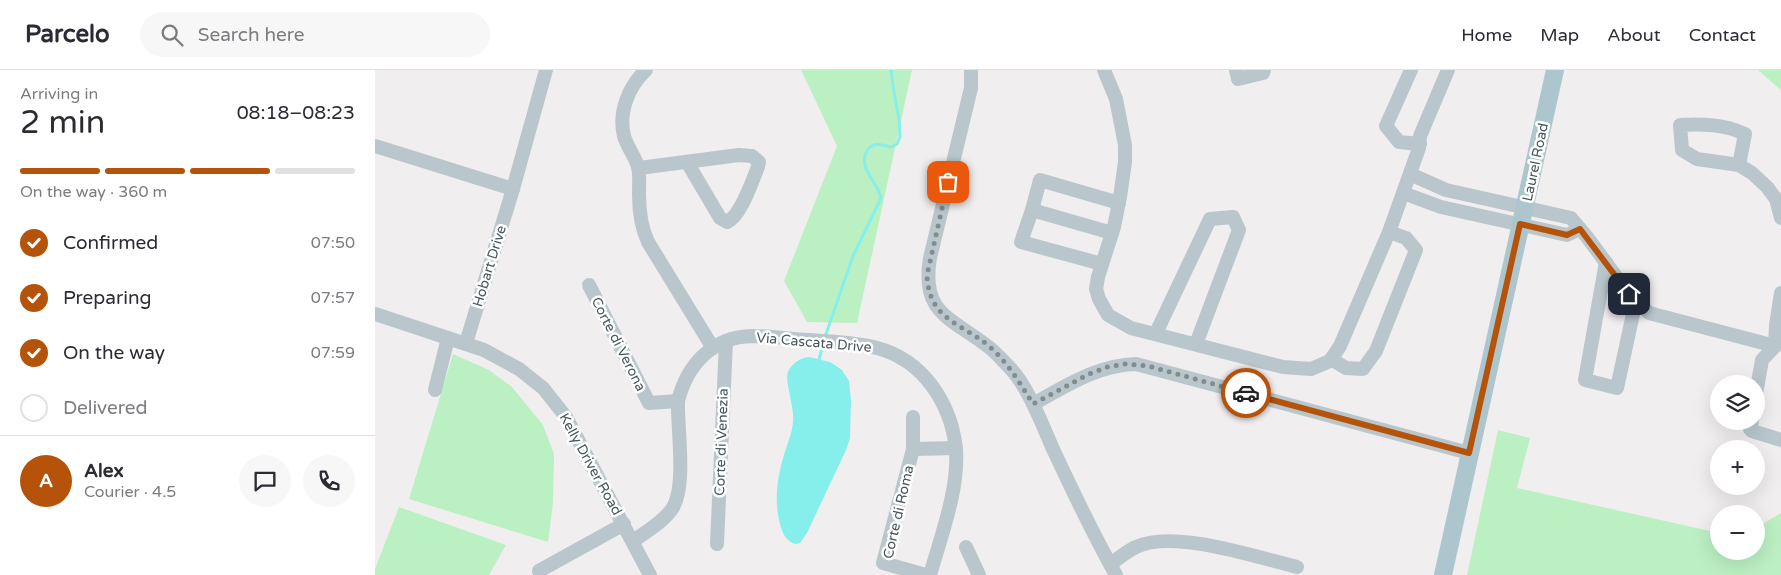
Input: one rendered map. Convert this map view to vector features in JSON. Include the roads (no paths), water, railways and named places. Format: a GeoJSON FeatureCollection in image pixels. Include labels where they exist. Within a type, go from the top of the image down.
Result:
{"type":"FeatureCollection","features":[{"type":"Feature","properties":{"kind":"main road","name":"Laurel Road"},"geometry":{"type":"LineString","coordinates":[[1443,575],[1555,70]]}},
{"type":"Feature","properties":{"kind":"street","name":"Hobart Drive"},"geometry":{"type":"LineString","coordinates":[[466,343],[513,189],[546,70]]}},
{"type":"Feature","properties":{"kind":"street"},"geometry":{"type":"LineString","coordinates":[[646,70],[633,85],[624,105],[623,114],[624,136],[639,168],[640,210],[643,233],[713,348]]}},
{"type":"Feature","properties":{"kind":"street"},"geometry":{"type":"LineString","coordinates":[[971,70],[971,88],[927,275],[928,287],[939,311],[988,346],[1012,370],[1033,404],[1078,502],[1113,570],[1136,547],[1158,541],[1176,540],[1297,566]]}},
{"type":"Feature","properties":{"kind":"street"},"geometry":{"type":"LineString","coordinates":[[1104,70],[1116,99],[1125,145],[1125,162],[1119,203],[1112,234],[1097,278],[1096,289],[1107,316],[1131,328],[1283,367],[1311,369],[1330,361],[1340,346],[1389,232],[1410,174],[1420,136],[1449,70]]}},
{"type":"Feature","properties":{"kind":"street"},"geometry":{"type":"LineString","coordinates":[[1236,70],[1238,79],[1263,73],[1264,70]]}},
{"type":"Feature","properties":{"kind":"street"},"geometry":{"type":"LineString","coordinates":[[1411,70],[1386,126],[1399,142],[1419,144]]}},
{"type":"Feature","properties":{"kind":"street"},"geometry":{"type":"LineString","coordinates":[[1739,165],[1745,134],[1722,126],[1703,124],[1680,125],[1682,150],[1697,158],[1739,165],[1752,173],[1767,187],[1775,199],[1781,218]]}},
{"type":"Feature","properties":{"kind":"street"},"geometry":{"type":"LineString","coordinates":[[375,146],[513,189]]}},
{"type":"Feature","properties":{"kind":"street"},"geometry":{"type":"LineString","coordinates":[[639,168],[687,162],[747,155],[756,158],[759,162],[756,172],[740,208],[731,220],[727,222],[720,218],[687,162]]}},
{"type":"Feature","properties":{"kind":"street"},"geometry":{"type":"LineString","coordinates":[[1410,174],[1446,190],[1571,218],[1636,300],[1649,313],[1778,350]]}},
{"type":"Feature","properties":{"kind":"street"},"geometry":{"type":"LineString","coordinates":[[1102,264],[1021,242],[1040,180],[1119,203]]}},
{"type":"Feature","properties":{"kind":"street"},"geometry":{"type":"LineString","coordinates":[[1403,193],[1441,207],[1567,235],[1580,229]]}},
{"type":"Feature","properties":{"kind":"street"},"geometry":{"type":"LineString","coordinates":[[1031,210],[1112,234]]}},
{"type":"Feature","properties":{"kind":"street"},"geometry":{"type":"LineString","coordinates":[[1156,333],[1210,219],[1233,217],[1239,230],[1196,344]]}},
{"type":"Feature","properties":{"kind":"street"},"geometry":{"type":"LineString","coordinates":[[1331,358],[1346,368],[1363,369],[1375,351],[1416,250],[1406,238],[1389,232]]}},
{"type":"Feature","properties":{"kind":"street"},"geometry":{"type":"LineString","coordinates":[[1606,262],[1585,380],[1617,388],[1636,300]]}},
{"type":"Feature","properties":{"kind":"street","name":"Corte di Verona"},"geometry":{"type":"LineString","coordinates":[[589,285],[649,403],[678,401]]}},
{"type":"Feature","properties":{"kind":"street"},"geometry":{"type":"LineString","coordinates":[[1778,350],[1776,325],[1781,293]]}},
{"type":"Feature","properties":{"kind":"street","name":"Kelly Driver Road"},"geometry":{"type":"LineString","coordinates":[[375,314],[484,350],[519,369],[543,388],[567,417],[650,575]]}},
{"type":"Feature","properties":{"kind":"street","name":"Via Cascata Drive"},"geometry":{"type":"LineString","coordinates":[[633,541],[665,517],[677,500],[680,482],[678,401],[681,388],[691,367],[697,360],[726,341],[751,336],[868,346],[885,350],[903,359],[919,371],[934,388],[946,409],[956,448],[956,472],[930,575]]}},
{"type":"Feature","properties":{"kind":"street"},"geometry":{"type":"LineString","coordinates":[[435,390],[448,338]]}},
{"type":"Feature","properties":{"kind":"street","name":"Corte di Venezia"},"geometry":{"type":"LineString","coordinates":[[717,544],[726,341]]}},
{"type":"Feature","properties":{"kind":"street"},"geometry":{"type":"LineString","coordinates":[[1759,375],[1762,360],[1778,350]]}},
{"type":"Feature","properties":{"kind":"street"},"geometry":{"type":"LineString","coordinates":[[1033,404],[1089,374],[1107,367],[1137,364],[1469,453]]}},
{"type":"Feature","properties":{"kind":"street","name":"Corte di Roma"},"geometry":{"type":"LineString","coordinates":[[913,417],[913,449],[883,563],[926,575]]}},
{"type":"Feature","properties":{"kind":"street"},"geometry":{"type":"LineString","coordinates":[[1751,430],[1781,440]]}},
{"type":"Feature","properties":{"kind":"street","name":"Corte di Roma"},"geometry":{"type":"LineString","coordinates":[[913,449],[956,448]]}},
{"type":"Feature","properties":{"kind":"street"},"geometry":{"type":"LineString","coordinates":[[539,571],[624,524]]}},
{"type":"Feature","properties":{"kind":"street"},"geometry":{"type":"LineString","coordinates":[[966,547],[979,575]]}},
{"type":"Feature","properties":{"kind":"water"},"geometry":{"type":"Polygon","coordinates":[[[809,357],[830,362],[842,370],[849,381],[851,400],[850,438],[807,533],[800,543],[795,544],[787,539],[781,528],[777,507],[777,490],[793,422],[793,409],[787,376],[792,366],[802,358],[809,357]]]}},
{"type":"Feature","properties":{"kind":"waterway"},"geometry":{"type":"LineString","coordinates":[[825,337],[853,256],[881,198],[866,169],[865,157],[867,151],[872,146],[878,144],[891,147],[897,144],[900,137],[891,70]]}},
{"type":"Feature","properties":{"kind":"waterway"},"geometry":{"type":"LineString","coordinates":[[818,363],[823,345]]}}]}
